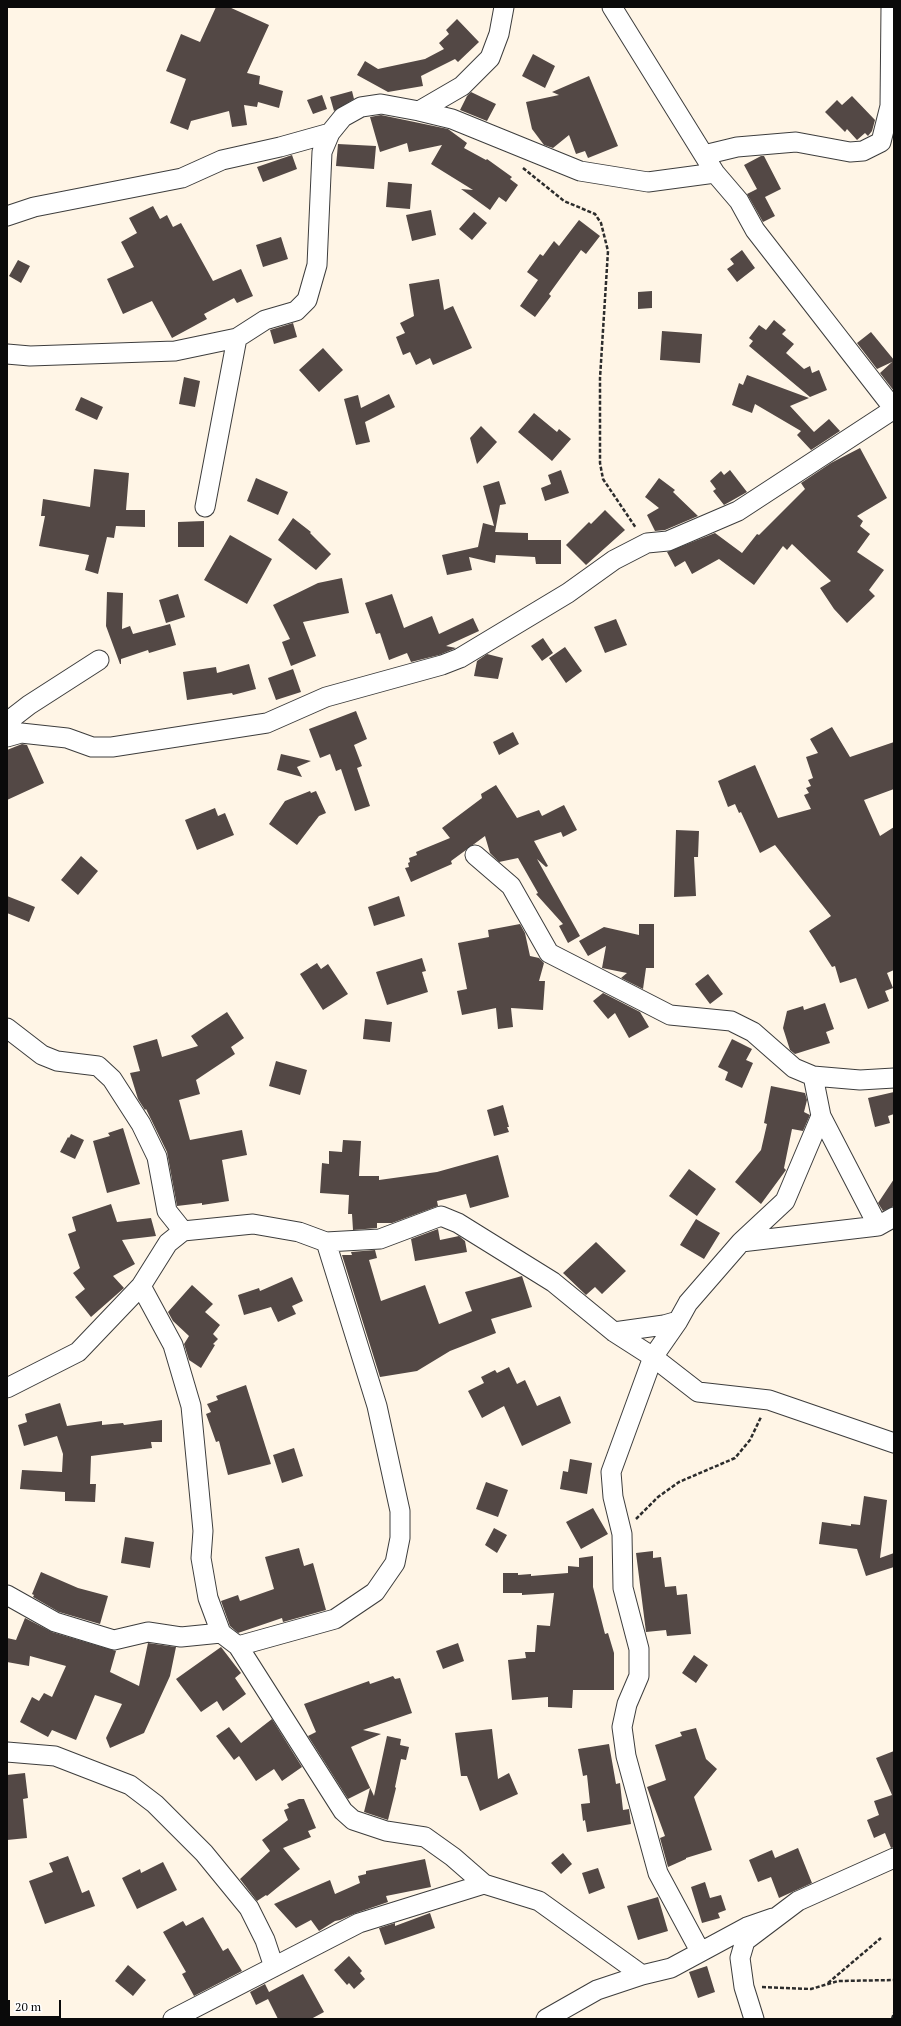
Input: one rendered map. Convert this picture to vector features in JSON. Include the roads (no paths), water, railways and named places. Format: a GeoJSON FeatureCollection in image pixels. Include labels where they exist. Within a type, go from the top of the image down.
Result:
{"type":"FeatureCollection","features":[{"type":"Feature","properties":{"kind":"street"},"geometry":{"type":"LineString","coordinates":[[419,111],[462,86],[490,58],[499,34],[504,7]]}},
{"type":"Feature","properties":{"kind":"street"},"geometry":{"type":"LineString","coordinates":[[7,737],[22,733],[67,738],[92,747],[112,747],[268,723],[326,697],[442,665],[460,658],[568,593],[614,560],[647,543],[668,541],[738,512],[894,409],[755,230],[739,201],[715,173],[612,7]]}},
{"type":"Feature","properties":{"kind":"street"},"geometry":{"type":"LineString","coordinates":[[704,154],[737,147],[796,142],[850,152],[863,151],[881,142],[890,106],[891,7]]}},
{"type":"Feature","properties":{"kind":"street"},"geometry":{"type":"LineString","coordinates":[[7,354],[30,356],[175,351],[237,338],[265,320],[296,311],[307,300],[317,265],[322,152],[330,133],[343,117],[361,107],[381,104],[452,119],[580,171],[648,182],[715,173]]}},
{"type":"Feature","properties":{"kind":"street"},"geometry":{"type":"LineString","coordinates":[[7,216],[34,207],[182,178],[222,160],[280,147],[330,133]]}},
{"type":"Feature","properties":{"kind":"street"},"geometry":{"type":"LineString","coordinates":[[205,507],[237,338]]}},
{"type":"Feature","properties":{"kind":"street"},"geometry":{"type":"LineString","coordinates":[[7,722],[29,705],[99,660]]}},
{"type":"Feature","properties":{"kind":"street"},"geometry":{"type":"LineString","coordinates":[[475,855],[511,886],[549,953],[670,1015],[731,1021],[753,1032],[794,1068],[813,1076],[860,1080],[894,1078]]}},
{"type":"Feature","properties":{"kind":"street"},"geometry":{"type":"LineString","coordinates":[[7,1028],[42,1055],[57,1061],[98,1066],[112,1079],[141,1124],[157,1157],[167,1211],[183,1232]]}},
{"type":"Feature","properties":{"kind":"street"},"geometry":{"type":"LineString","coordinates":[[741,1242],[886,1221],[821,1116],[813,1076]]}},
{"type":"Feature","properties":{"kind":"street"},"geometry":{"type":"LineString","coordinates":[[700,1951],[658,1873],[626,1756],[622,1727],[627,1704],[639,1676],[639,1649],[623,1588],[622,1534],[613,1497],[611,1472],[653,1357],[678,1321],[688,1303],[741,1242],[785,1201],[821,1116]]}},
{"type":"Feature","properties":{"kind":"street"},"geometry":{"type":"LineString","coordinates":[[7,1388],[78,1352],[141,1286],[168,1243],[183,1232],[253,1224],[299,1232],[326,1242],[380,1239],[441,1216],[458,1223],[553,1282],[614,1332],[653,1357],[698,1392],[769,1400],[894,1443]]}},
{"type":"Feature","properties":{"kind":"street"},"geometry":{"type":"LineString","coordinates":[[238,1646],[335,1619],[376,1592],[395,1563],[400,1538],[399,1503],[377,1406],[326,1242]]}},
{"type":"Feature","properties":{"kind":"street"},"geometry":{"type":"LineString","coordinates":[[141,1286],[173,1345],[190,1406],[203,1531],[201,1558],[208,1598],[221,1633],[238,1646],[343,1811],[353,1820],[386,1831],[426,1837],[453,1856],[484,1884],[539,1901],[642,1975]]}},
{"type":"Feature","properties":{"kind":"street"},"geometry":{"type":"LineString","coordinates":[[614,1332],[664,1325],[678,1321]]}},
{"type":"Feature","properties":{"kind":"street"},"geometry":{"type":"LineString","coordinates":[[7,1595],[55,1622],[114,1640],[148,1632],[182,1637],[221,1633]]}},
{"type":"Feature","properties":{"kind":"street"},"geometry":{"type":"LineString","coordinates":[[7,1752],[55,1756],[130,1785],[155,1804],[204,1854],[249,1908],[265,1940],[274,1967]]}},
{"type":"Feature","properties":{"kind":"street"},"geometry":{"type":"LineString","coordinates":[[754,2019],[744,1987],[740,1958],[746,1941],[773,1918],[798,1901],[894,1858]]}},
{"type":"Feature","properties":{"kind":"street"},"geometry":{"type":"LineString","coordinates":[[173,2019],[359,1923],[484,1884]]}},
{"type":"Feature","properties":{"kind":"street"},"geometry":{"type":"LineString","coordinates":[[546,2019],[597,1990],[642,1975],[671,1968],[747,1927],[773,1918]]}}]}
